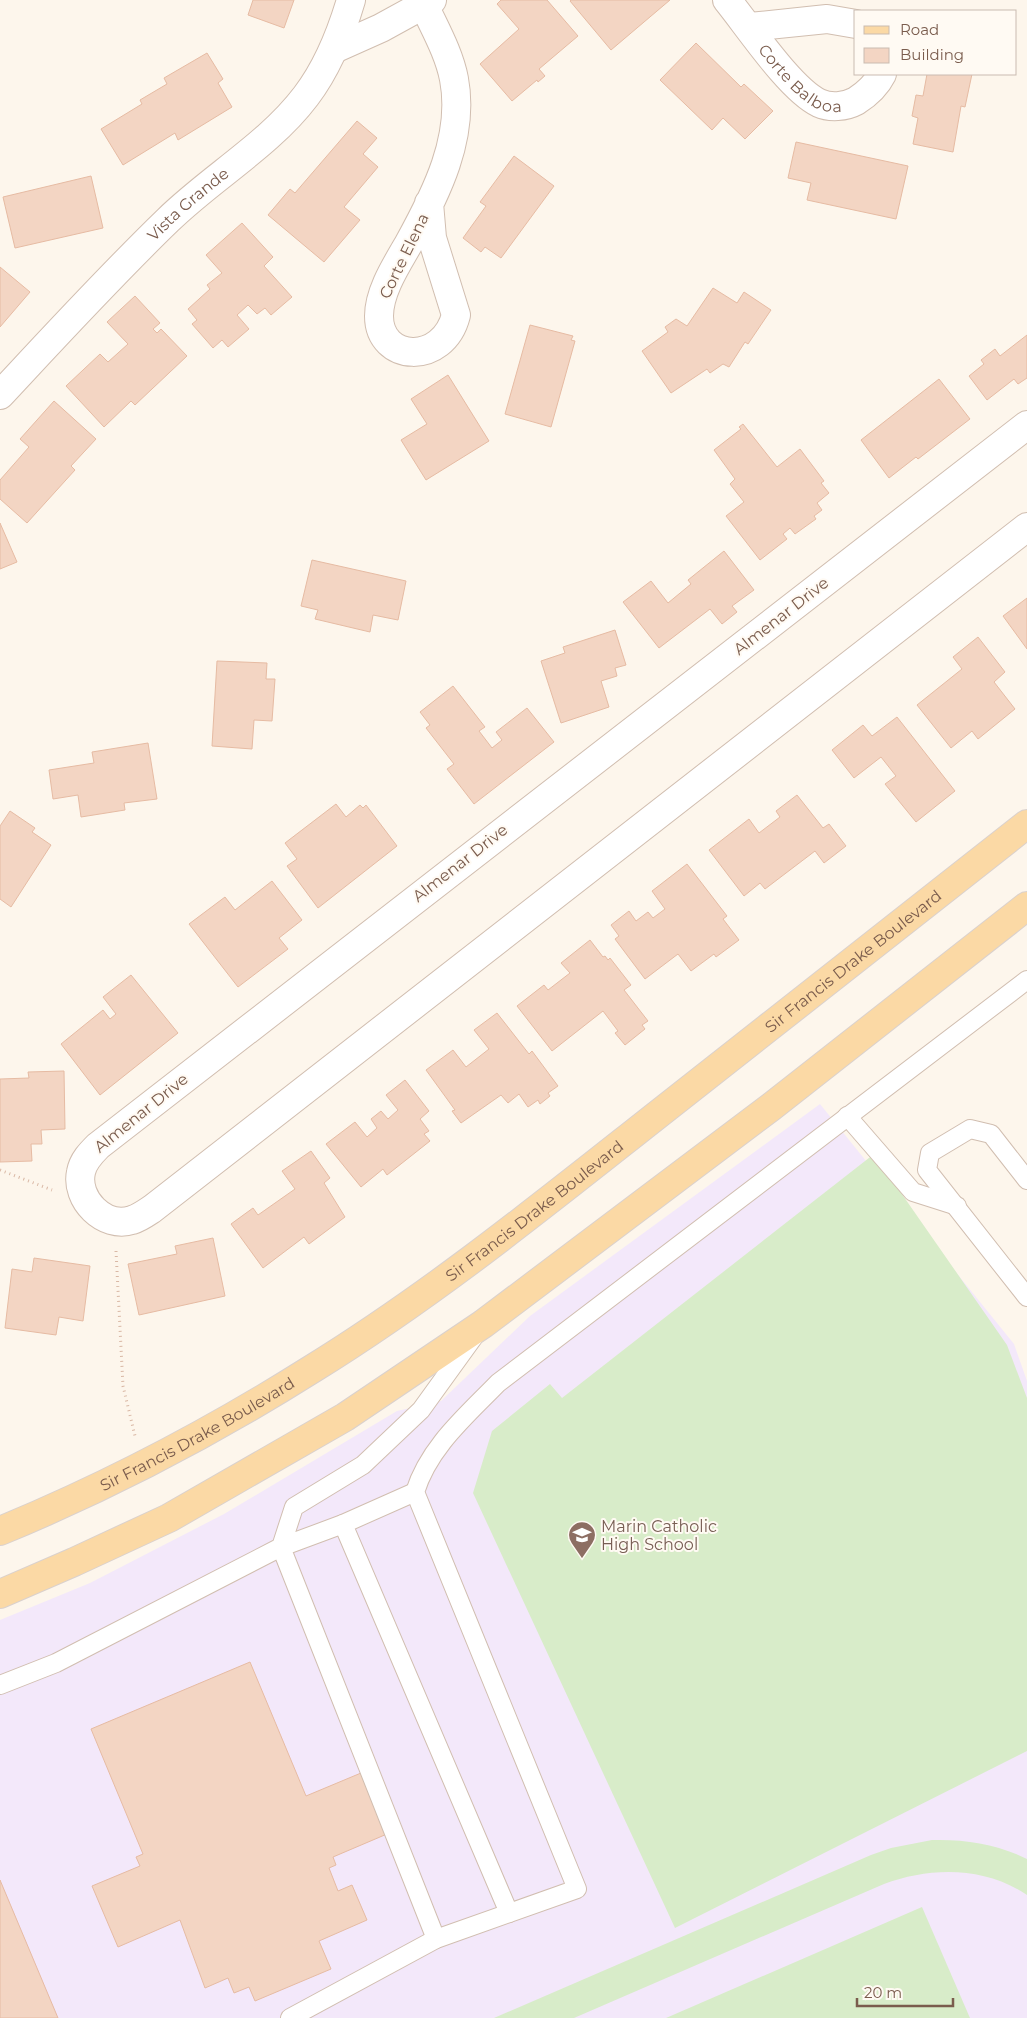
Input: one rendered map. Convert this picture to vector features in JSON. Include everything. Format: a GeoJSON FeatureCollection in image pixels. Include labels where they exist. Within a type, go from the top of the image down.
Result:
{"type":"FeatureCollection","features":[{"type":"Feature","properties":{"kind":"main road","name":"Sir Francis Drake Boulevard"},"geometry":{"type":"LineString","coordinates":[[0,1531],[51,1510],[169,1452],[314,1368],[404,1308],[502,1237],[1027,824]]}},
{"type":"Feature","properties":{"kind":"main road"},"geometry":{"type":"LineString","coordinates":[[0,1594],[169,1518],[345,1417],[483,1324],[771,1108],[1027,906]]}},
{"type":"Feature","properties":{"kind":"street","name":"Vista Grande"},"geometry":{"type":"LineString","coordinates":[[0,395],[169,219],[289,116],[307,95],[334,50],[351,0]]}},
{"type":"Feature","properties":{"kind":"street","name":"Corte Balboa"},"geometry":{"type":"LineString","coordinates":[[727,0],[793,82],[819,103],[837,106],[854,102],[874,87],[881,75]]}},
{"type":"Feature","properties":{"kind":"street"},"geometry":{"type":"LineString","coordinates":[[334,50],[428,3]]}},
{"type":"Feature","properties":{"kind":"street","name":"Corte Elena"},"geometry":{"type":"LineString","coordinates":[[428,3],[449,62],[456,96],[456,114],[448,155],[430,203],[384,292],[380,312],[381,328],[386,336],[393,344],[410,353],[420,352],[439,344],[453,325],[456,315],[432,238],[429,220],[430,203]]}},
{"type":"Feature","properties":{"kind":"street","name":"Corte Balboa"},"geometry":{"type":"LineString","coordinates":[[750,27],[826,19],[854,24]]}},
{"type":"Feature","properties":{"kind":"street","name":"Almenar Drive"},"geometry":{"type":"LineString","coordinates":[[84,1196],[81,1173],[84,1162],[98,1146],[1027,425]]}},
{"type":"Feature","properties":{"kind":"street"},"geometry":{"type":"LineString","coordinates":[[84,1196],[98,1214],[120,1221],[130,1221],[152,1209],[1027,527]]}},
{"type":"Feature","properties":{"kind":"lane"},"geometry":{"type":"LineString","coordinates":[[290,2018],[436,1938],[578,1889],[415,1492],[422,1472],[442,1442],[498,1383],[1027,980]]}},
{"type":"Feature","properties":{"kind":"lane"},"geometry":{"type":"LineString","coordinates":[[847,1116],[913,1192],[957,1206]]}},
{"type":"Feature","properties":{"kind":"lane"},"geometry":{"type":"LineString","coordinates":[[1027,1180],[991,1134],[970,1129],[930,1153],[927,1170],[1027,1297]]}},
{"type":"Feature","properties":{"kind":"lane"},"geometry":{"type":"LineString","coordinates":[[436,1938],[281,1547],[294,1507],[363,1465],[421,1410],[483,1324]]}},
{"type":"Feature","properties":{"kind":"lane"},"geometry":{"type":"LineString","coordinates":[[0,1686],[56,1663],[281,1547],[343,1524],[415,1492]]}},
{"type":"Feature","properties":{"kind":"lane"},"geometry":{"type":"LineString","coordinates":[[343,1524],[509,1913]]}},
{"type":"Feature","properties":{"kind":"path"},"geometry":{"type":"LineString","coordinates":[[0,1170],[66,1195],[84,1196]]}},
{"type":"Feature","properties":{"kind":"path"},"geometry":{"type":"LineString","coordinates":[[120,1221],[115,1240],[123,1386],[136,1440]]}},
{"type":"Feature","properties":{"kind":"shaded area","name":"Marin Catholic High School"},"geometry":{"type":"Polygon","coordinates":[[[820,1104],[1014,1344],[1027,1381],[1027,2018],[0,2018],[0,1620],[90,1583],[224,1514],[397,1411],[441,1401],[530,1316],[820,1104]]]}},
{"type":"Feature","properties":{"kind":"green space"},"geometry":{"type":"Polygon","coordinates":[[[874,1154],[1007,1345],[1027,1398],[1027,1751],[675,1928],[473,1493],[492,1431],[550,1384],[562,1398],[874,1154]]]}},
{"type":"Feature","properties":{"kind":"green space"},"geometry":{"type":"Polygon","coordinates":[[[932,1840],[957,1840],[992,1846],[1027,1859],[1027,1895],[993,1879],[975,1874],[938,1872],[902,1878],[884,1884],[574,2018],[494,2018],[871,1855],[891,1848],[932,1840]]]}},
{"type":"Feature","properties":{"kind":"green space"},"geometry":{"type":"Polygon","coordinates":[[[922,1907],[970,2018],[666,2018],[922,1907]]]}},
{"type":"Feature","properties":{"kind":"building"},"geometry":{"type":"Polygon","coordinates":[[[253,0],[294,0],[284,28],[248,15],[253,0]]]}},
{"type":"Feature","properties":{"kind":"building"},"geometry":{"type":"Polygon","coordinates":[[[501,0],[547,0],[578,36],[539,69],[545,76],[538,82],[537,80],[512,101],[480,64],[519,29],[497,4],[501,0]]]}},
{"type":"Feature","properties":{"kind":"building"},"geometry":{"type":"Polygon","coordinates":[[[571,0],[670,0],[611,50],[571,0]]]}},
{"type":"Feature","properties":{"kind":"building"},"geometry":{"type":"Polygon","coordinates":[[[696,43],[741,87],[744,84],[773,111],[745,139],[723,118],[712,130],[660,80],[696,43]]]}},
{"type":"Feature","properties":{"kind":"building"},"geometry":{"type":"Polygon","coordinates":[[[207,53],[223,79],[218,83],[232,107],[178,140],[175,133],[123,165],[101,129],[142,104],[140,100],[167,84],[164,78],[207,53]]]}},
{"type":"Feature","properties":{"kind":"building"},"geometry":{"type":"Polygon","coordinates":[[[927,75],[972,75],[965,107],[961,106],[953,152],[913,144],[918,118],[912,116],[916,95],[923,96],[927,75]]]}},
{"type":"Feature","properties":{"kind":"building"},"geometry":{"type":"Polygon","coordinates":[[[357,121],[377,138],[363,154],[378,167],[344,207],[360,220],[324,262],[268,215],[290,189],[295,193],[357,121]]]}},
{"type":"Feature","properties":{"kind":"building"},"geometry":{"type":"Polygon","coordinates":[[[796,142],[908,166],[896,219],[807,200],[811,183],[788,178],[796,142]]]}},
{"type":"Feature","properties":{"kind":"building"},"geometry":{"type":"Polygon","coordinates":[[[514,156],[554,186],[501,258],[485,247],[481,252],[463,238],[486,206],[480,202],[514,156]]]}},
{"type":"Feature","properties":{"kind":"building"},"geometry":{"type":"Polygon","coordinates":[[[91,176],[103,228],[15,248],[3,197],[91,176]]]}},
{"type":"Feature","properties":{"kind":"building"},"geometry":{"type":"Polygon","coordinates":[[[242,223],[273,257],[264,266],[292,297],[271,315],[265,308],[257,314],[248,305],[237,315],[249,329],[228,347],[222,340],[213,348],[192,324],[197,320],[188,309],[210,289],[207,285],[222,273],[206,255],[242,223]]]}},
{"type":"Feature","properties":{"kind":"building"},"geometry":{"type":"Polygon","coordinates":[[[0,267],[30,292],[0,327],[0,267]]]}},
{"type":"Feature","properties":{"kind":"building"},"geometry":{"type":"Polygon","coordinates":[[[713,288],[737,303],[744,292],[771,310],[748,344],[745,342],[729,367],[723,364],[710,373],[707,369],[671,393],[642,351],[668,332],[665,327],[676,319],[687,326],[713,288]]]}},
{"type":"Feature","properties":{"kind":"building"},"geometry":{"type":"Polygon","coordinates":[[[135,296],[160,323],[153,329],[157,333],[161,329],[187,356],[135,405],[131,401],[104,427],[66,386],[100,354],[108,362],[128,344],[107,322],[135,296]]]}},
{"type":"Feature","properties":{"kind":"building"},"geometry":{"type":"Polygon","coordinates":[[[530,325],[573,336],[571,340],[575,341],[551,427],[505,414],[530,325]]]}},
{"type":"Feature","properties":{"kind":"building"},"geometry":{"type":"Polygon","coordinates":[[[1027,335],[1027,378],[1018,384],[1014,379],[987,400],[969,376],[984,364],[981,360],[995,349],[1000,356],[1027,335]]]}},
{"type":"Feature","properties":{"kind":"building"},"geometry":{"type":"Polygon","coordinates":[[[448,375],[489,441],[426,480],[401,440],[427,424],[411,399],[448,375]]]}},
{"type":"Feature","properties":{"kind":"building"},"geometry":{"type":"Polygon","coordinates":[[[939,379],[970,419],[918,459],[916,457],[889,478],[861,440],[939,379]]]}},
{"type":"Feature","properties":{"kind":"building"},"geometry":{"type":"Polygon","coordinates":[[[54,401],[96,439],[71,466],[75,470],[27,523],[0,499],[0,480],[29,447],[20,439],[54,401]]]}},
{"type":"Feature","properties":{"kind":"building"},"geometry":{"type":"Polygon","coordinates":[[[743,424],[777,467],[800,449],[824,481],[821,483],[829,493],[817,503],[822,510],[814,516],[816,519],[795,534],[790,528],[783,534],[787,539],[760,560],[726,516],[744,502],[730,484],[735,479],[714,450],[741,429],[739,427],[743,424]]]}},
{"type":"Feature","properties":{"kind":"building"},"geometry":{"type":"Polygon","coordinates":[[[0,523],[17,562],[0,569],[0,523]]]}},
{"type":"Feature","properties":{"kind":"building"},"geometry":{"type":"Polygon","coordinates":[[[724,551],[754,590],[732,606],[737,612],[722,624],[710,609],[659,648],[623,602],[651,581],[668,603],[691,584],[688,580],[724,551]]]}},
{"type":"Feature","properties":{"kind":"building"},"geometry":{"type":"Polygon","coordinates":[[[312,560],[406,581],[398,620],[373,615],[370,632],[315,619],[318,610],[301,606],[312,560]]]}},
{"type":"Feature","properties":{"kind":"building"},"geometry":{"type":"Polygon","coordinates":[[[1027,598],[1027,649],[1003,616],[1027,598]]]}},
{"type":"Feature","properties":{"kind":"building"},"geometry":{"type":"Polygon","coordinates":[[[615,630],[626,665],[615,668],[617,676],[601,681],[609,707],[561,723],[541,661],[565,653],[563,647],[615,630]]]}},
{"type":"Feature","properties":{"kind":"building"},"geometry":{"type":"Polygon","coordinates":[[[978,637],[1005,672],[994,682],[1015,709],[978,739],[972,731],[951,748],[917,705],[962,669],[953,657],[978,637]]]}},
{"type":"Feature","properties":{"kind":"building"},"geometry":{"type":"Polygon","coordinates":[[[217,661],[267,663],[266,679],[275,679],[272,721],[254,720],[252,749],[212,746],[217,661]]]}},
{"type":"Feature","properties":{"kind":"building"},"geometry":{"type":"Polygon","coordinates":[[[453,686],[485,727],[479,731],[492,748],[502,740],[496,732],[527,708],[554,742],[474,804],[447,769],[454,764],[426,728],[430,725],[420,712],[453,686]]]}},
{"type":"Feature","properties":{"kind":"building"},"geometry":{"type":"Polygon","coordinates":[[[897,717],[955,791],[916,822],[885,784],[896,776],[881,757],[854,778],[832,750],[863,725],[872,736],[897,717]]]}},
{"type":"Feature","properties":{"kind":"building"},"geometry":{"type":"Polygon","coordinates":[[[148,743],[157,799],[124,803],[125,810],[81,817],[78,795],[53,799],[49,770],[94,763],[92,752],[148,743]]]}},
{"type":"Feature","properties":{"kind":"building"},"geometry":{"type":"Polygon","coordinates":[[[797,795],[823,828],[829,824],[846,846],[824,863],[815,851],[765,889],[760,883],[744,896],[709,850],[749,819],[759,833],[780,817],[776,811],[797,795]]]}},
{"type":"Feature","properties":{"kind":"building"},"geometry":{"type":"Polygon","coordinates":[[[336,804],[346,817],[360,805],[363,808],[366,805],[397,846],[318,908],[287,866],[297,859],[285,843],[336,804]]]}},
{"type":"Feature","properties":{"kind":"building"},"geometry":{"type":"Polygon","coordinates":[[[10,811],[35,828],[32,832],[51,845],[11,907],[0,899],[0,826],[10,811]]]}},
{"type":"Feature","properties":{"kind":"building"},"geometry":{"type":"Polygon","coordinates":[[[687,864],[727,916],[723,919],[739,940],[716,957],[714,954],[691,971],[678,954],[645,979],[615,939],[619,936],[611,925],[629,911],[636,921],[648,912],[653,918],[665,909],[652,891],[687,864]]]}},
{"type":"Feature","properties":{"kind":"building"},"geometry":{"type":"Polygon","coordinates":[[[272,881],[302,920],[279,938],[288,949],[238,987],[189,924],[225,897],[235,910],[272,881]]]}},
{"type":"Feature","properties":{"kind":"building"},"geometry":{"type":"Polygon","coordinates":[[[590,940],[603,957],[605,956],[608,960],[610,958],[631,985],[624,990],[648,1021],[642,1025],[645,1029],[625,1045],[615,1033],[618,1031],[603,1011],[552,1051],[517,1006],[544,985],[548,990],[570,973],[561,963],[590,940]]]}},
{"type":"Feature","properties":{"kind":"building"},"geometry":{"type":"Polygon","coordinates":[[[131,975],[178,1033],[100,1095],[61,1044],[103,1010],[110,1019],[116,1014],[103,997],[131,975]]]}},
{"type":"Feature","properties":{"kind":"building"},"geometry":{"type":"Polygon","coordinates":[[[497,1013],[529,1054],[532,1051],[558,1086],[548,1093],[550,1096],[540,1104],[538,1100],[528,1107],[519,1094],[508,1103],[501,1095],[461,1123],[452,1111],[455,1110],[426,1070],[453,1050],[466,1067],[489,1049],[474,1030],[497,1013]]]}},
{"type":"Feature","properties":{"kind":"building"},"geometry":{"type":"Polygon","coordinates":[[[64,1071],[65,1129],[41,1130],[42,1144],[31,1144],[32,1161],[0,1162],[0,1079],[29,1078],[28,1072],[64,1071]]]}},
{"type":"Feature","properties":{"kind":"building"},"geometry":{"type":"Polygon","coordinates":[[[405,1080],[429,1111],[420,1119],[429,1131],[424,1134],[430,1141],[387,1175],[383,1169],[361,1187],[326,1144],[355,1122],[367,1137],[377,1128],[371,1119],[381,1111],[388,1119],[398,1110],[386,1095],[405,1080]]]}},
{"type":"Feature","properties":{"kind":"building"},"geometry":{"type":"Polygon","coordinates":[[[311,1151],[330,1178],[324,1183],[345,1217],[309,1244],[304,1237],[263,1268],[231,1224],[253,1208],[258,1215],[295,1189],[282,1171],[311,1151]]]}},
{"type":"Feature","properties":{"kind":"building"},"geometry":{"type":"Polygon","coordinates":[[[213,1238],[225,1296],[139,1315],[128,1264],[177,1254],[175,1246],[213,1238]]]}},
{"type":"Feature","properties":{"kind":"building"},"geometry":{"type":"Polygon","coordinates":[[[34,1258],[90,1266],[83,1321],[59,1317],[56,1335],[5,1328],[12,1269],[32,1272],[34,1258]]]}},
{"type":"Feature","properties":{"kind":"building"},"geometry":{"type":"Polygon","coordinates":[[[250,1662],[306,1796],[361,1773],[387,1834],[333,1857],[336,1865],[329,1868],[338,1891],[352,1885],[367,1920],[319,1941],[331,1969],[255,2001],[249,1987],[234,1993],[228,1978],[205,1988],[180,1920],[118,1947],[92,1886],[140,1866],[136,1857],[143,1854],[91,1729],[250,1662]]]}},
{"type":"Feature","properties":{"kind":"building"},"geometry":{"type":"Polygon","coordinates":[[[0,1880],[58,2018],[0,2018],[0,1880]]]}},
{"type":"Feature","properties":{"kind":"place","name":"Marin Catholic High School"},"geometry":{"type":"Point","coordinates":[582,1559]}}]}
